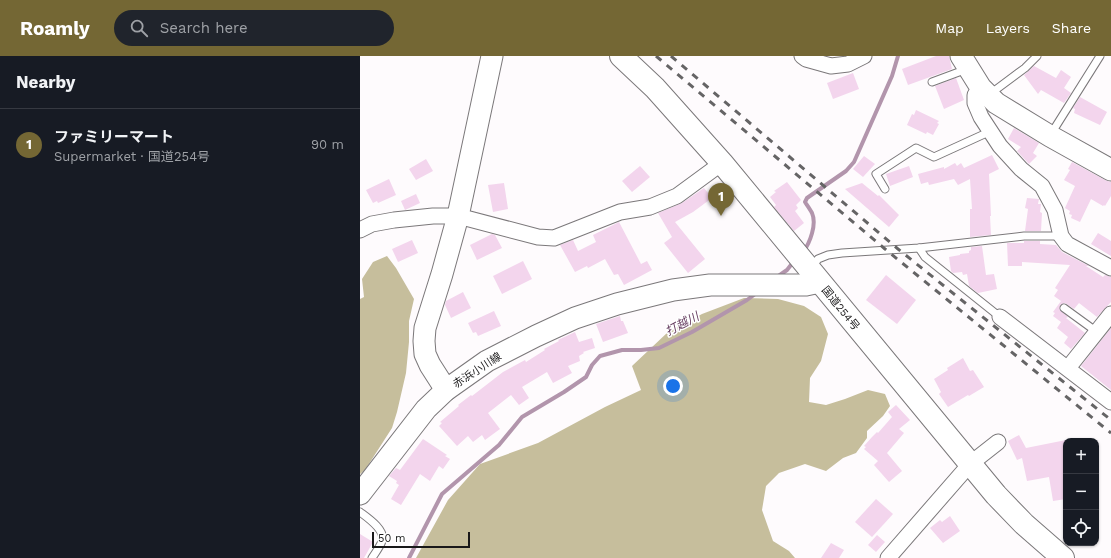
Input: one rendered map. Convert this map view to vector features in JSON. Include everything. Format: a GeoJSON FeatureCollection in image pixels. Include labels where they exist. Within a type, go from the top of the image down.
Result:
{"type":"FeatureCollection","features":[{"type":"Feature","properties":{"kind":"highway","name":"国道254号"},"geometry":{"type":"LineString","coordinates":[[622,56],[655,88],[722,163],[996,495],[1024,524],[1063,558]]}},
{"type":"Feature","properties":{"kind":"main road","name":"赤浜小川線"},"geometry":{"type":"LineString","coordinates":[[492,56],[458,216],[425,328],[425,354],[430,365],[446,390],[487,361],[575,318],[617,304],[673,290],[710,286],[806,285],[807,266]]}},
{"type":"Feature","properties":{"kind":"main road"},"geometry":{"type":"LineString","coordinates":[[964,62],[985,92],[996,103],[1050,136],[1111,170]]}},
{"type":"Feature","properties":{"kind":"main road"},"geometry":{"type":"LineString","coordinates":[[360,494],[426,409],[446,390]]}},
{"type":"Feature","properties":{"kind":"street"},"geometry":{"type":"LineString","coordinates":[[802,56],[806,59],[831,66],[848,64],[864,56]]}},
{"type":"Feature","properties":{"kind":"street"},"geometry":{"type":"LineString","coordinates":[[985,92],[975,95],[975,103],[981,117],[1000,146],[1021,169],[1042,186],[1055,210],[1061,236],[1067,244],[1111,268]]}},
{"type":"Feature","properties":{"kind":"street"},"geometry":{"type":"LineString","coordinates":[[360,230],[372,224],[394,220],[433,216],[458,216],[538,237],[554,238],[620,212],[650,206],[676,196],[722,163]]}},
{"type":"Feature","properties":{"kind":"street"},"geometry":{"type":"LineString","coordinates":[[1068,368],[1111,314]]}},
{"type":"Feature","properties":{"kind":"street"},"geometry":{"type":"LineString","coordinates":[[1000,317],[1111,402]]}},
{"type":"Feature","properties":{"kind":"street"},"geometry":{"type":"LineString","coordinates":[[888,558],[970,464],[998,442]]}},
{"type":"Feature","properties":{"kind":"lane"},"geometry":{"type":"LineString","coordinates":[[985,92],[1026,68],[1036,56]]}},
{"type":"Feature","properties":{"kind":"lane"},"geometry":{"type":"LineString","coordinates":[[1050,136],[1100,56]]}},
{"type":"Feature","properties":{"kind":"lane"},"geometry":{"type":"LineString","coordinates":[[932,82],[964,62]]}},
{"type":"Feature","properties":{"kind":"lane"},"geometry":{"type":"LineString","coordinates":[[885,189],[876,174],[916,148],[934,157],[991,131]]}},
{"type":"Feature","properties":{"kind":"lane"},"geometry":{"type":"LineString","coordinates":[[807,266],[828,255],[842,253],[919,248],[1024,236],[1061,236]]}},
{"type":"Feature","properties":{"kind":"lane"},"geometry":{"type":"LineString","coordinates":[[919,248],[925,257],[1000,317]]}},
{"type":"Feature","properties":{"kind":"lane"},"geometry":{"type":"LineString","coordinates":[[1064,308],[1097,332]]}},
{"type":"Feature","properties":{"kind":"lane"},"geometry":{"type":"LineString","coordinates":[[360,512],[381,531],[383,535],[382,541],[372,558]]}},
{"type":"Feature","properties":{"kind":"shaded area"},"geometry":{"type":"Polygon","coordinates":[[[387,256],[396,268],[414,299],[409,321],[409,342],[406,373],[392,428],[365,470],[360,474],[360,299],[364,297],[362,279],[373,262],[387,256]]]}},
{"type":"Feature","properties":{"kind":"shaded area"},"geometry":{"type":"Polygon","coordinates":[[[744,298],[778,299],[804,306],[821,317],[828,334],[821,361],[810,378],[809,402],[826,405],[868,390],[885,394],[890,406],[883,416],[867,431],[867,438],[856,453],[843,458],[826,471],[805,464],[779,473],[766,486],[762,510],[773,541],[789,551],[795,558],[416,558],[448,500],[480,464],[538,443],[605,407],[641,390],[632,366],[668,332],[702,314],[744,298]]]}},
{"type":"Feature","properties":{"kind":"building"},"geometry":{"type":"Polygon","coordinates":[[[936,56],[949,56],[952,69],[908,85],[902,69],[936,56]]]}},
{"type":"Feature","properties":{"kind":"building"},"geometry":{"type":"Polygon","coordinates":[[[1034,66],[1056,78],[1061,70],[1071,77],[1064,88],[1071,93],[1064,103],[1041,90],[1038,94],[1024,75],[1034,66]]]}},
{"type":"Feature","properties":{"kind":"building"},"geometry":{"type":"Polygon","coordinates":[[[853,73],[859,89],[833,99],[827,83],[853,73]]]}},
{"type":"Feature","properties":{"kind":"building"},"geometry":{"type":"Polygon","coordinates":[[[956,78],[964,100],[944,109],[935,86],[956,78]]]}},
{"type":"Feature","properties":{"kind":"building"},"geometry":{"type":"Polygon","coordinates":[[[1080,97],[1107,112],[1100,125],[1074,113],[1075,109],[1073,108],[1080,97]]]}},
{"type":"Feature","properties":{"kind":"building"},"geometry":{"type":"Polygon","coordinates":[[[916,110],[939,121],[933,135],[927,132],[926,134],[907,125],[912,114],[914,115],[916,110]]]}},
{"type":"Feature","properties":{"kind":"building"},"geometry":{"type":"Polygon","coordinates":[[[1014,128],[1039,143],[1033,153],[1037,156],[1029,164],[1017,151],[1021,147],[1008,139],[1014,128]]]}},
{"type":"Feature","properties":{"kind":"building"},"geometry":{"type":"Polygon","coordinates":[[[992,155],[999,169],[989,174],[991,235],[970,237],[970,209],[972,209],[970,179],[958,185],[954,179],[929,185],[928,182],[921,184],[918,174],[944,167],[944,169],[955,163],[957,166],[961,163],[964,168],[992,155]]]}},
{"type":"Feature","properties":{"kind":"building"},"geometry":{"type":"Polygon","coordinates":[[[864,156],[875,164],[863,177],[853,169],[864,156]]]}},
{"type":"Feature","properties":{"kind":"building"},"geometry":{"type":"Polygon","coordinates":[[[426,159],[433,171],[416,180],[409,169],[426,159]]]}},
{"type":"Feature","properties":{"kind":"building"},"geometry":{"type":"Polygon","coordinates":[[[1072,162],[1111,182],[1111,196],[1105,206],[1091,199],[1080,222],[1071,218],[1072,215],[1069,214],[1070,211],[1065,208],[1075,186],[1064,180],[1070,170],[1068,169],[1072,162]]]}},
{"type":"Feature","properties":{"kind":"building"},"geometry":{"type":"Polygon","coordinates":[[[640,166],[650,177],[632,192],[622,181],[640,166]]]}},
{"type":"Feature","properties":{"kind":"building"},"geometry":{"type":"Polygon","coordinates":[[[909,166],[913,177],[890,186],[886,174],[909,166]]]}},
{"type":"Feature","properties":{"kind":"building"},"geometry":{"type":"Polygon","coordinates":[[[389,179],[396,195],[378,203],[377,201],[373,203],[366,190],[389,179]]]}},
{"type":"Feature","properties":{"kind":"building"},"geometry":{"type":"Polygon","coordinates":[[[787,182],[801,200],[796,205],[798,208],[795,211],[804,223],[794,231],[774,207],[776,205],[770,197],[776,192],[774,191],[787,182]]]}},
{"type":"Feature","properties":{"kind":"building"},"geometry":{"type":"Polygon","coordinates":[[[504,183],[508,209],[493,212],[488,185],[504,183]]]}},
{"type":"Feature","properties":{"kind":"building"},"geometry":{"type":"Polygon","coordinates":[[[862,183],[878,196],[879,195],[899,215],[889,227],[845,189],[862,183]]]}},
{"type":"Feature","properties":{"kind":"building"},"geometry":{"type":"Polygon","coordinates":[[[704,188],[712,198],[693,212],[675,222],[705,259],[688,273],[664,243],[672,237],[658,213],[682,203],[704,188]]]}},
{"type":"Feature","properties":{"kind":"building"},"geometry":{"type":"Polygon","coordinates":[[[416,194],[420,203],[405,210],[401,201],[416,194]]]}},
{"type":"Feature","properties":{"kind":"building"},"geometry":{"type":"Polygon","coordinates":[[[1027,198],[1039,199],[1038,204],[1041,204],[1040,212],[1042,213],[1041,231],[1025,231],[1028,209],[1025,208],[1027,198]]]}},
{"type":"Feature","properties":{"kind":"building"},"geometry":{"type":"Polygon","coordinates":[[[619,222],[641,264],[647,261],[652,270],[624,285],[618,274],[614,275],[605,259],[588,268],[587,266],[575,272],[560,245],[573,240],[578,251],[596,242],[593,235],[619,222]]]}},
{"type":"Feature","properties":{"kind":"building"},"geometry":{"type":"Polygon","coordinates":[[[1098,233],[1111,241],[1111,256],[1091,244],[1098,233]]]}},
{"type":"Feature","properties":{"kind":"building"},"geometry":{"type":"Polygon","coordinates":[[[492,234],[495,235],[502,248],[477,260],[470,245],[492,234]]]}},
{"type":"Feature","properties":{"kind":"building"},"geometry":{"type":"Polygon","coordinates":[[[412,240],[418,253],[398,262],[392,249],[412,240]]]}},
{"type":"Feature","properties":{"kind":"building"},"geometry":{"type":"Polygon","coordinates":[[[1024,241],[1040,241],[1040,244],[1056,245],[1062,252],[1089,266],[1086,266],[1103,277],[1105,275],[1111,277],[1111,302],[1097,317],[1079,303],[1074,309],[1065,303],[1060,305],[1060,310],[1068,317],[1066,318],[1085,333],[1071,349],[1064,343],[1068,337],[1057,328],[1061,322],[1053,316],[1055,313],[1053,312],[1061,301],[1054,296],[1058,290],[1055,288],[1070,265],[1022,262],[1022,266],[1008,266],[1007,243],[1024,243],[1024,241]]]}},
{"type":"Feature","properties":{"kind":"building"},"geometry":{"type":"Polygon","coordinates":[[[982,246],[986,275],[994,274],[997,289],[978,293],[969,286],[967,274],[963,275],[962,272],[953,273],[951,271],[949,257],[969,253],[971,247],[982,246]]]}},
{"type":"Feature","properties":{"kind":"building"},"geometry":{"type":"Polygon","coordinates":[[[523,261],[532,279],[502,294],[493,276],[523,261]]]}},
{"type":"Feature","properties":{"kind":"building"},"geometry":{"type":"Polygon","coordinates":[[[886,275],[916,300],[897,324],[866,300],[886,275]]]}},
{"type":"Feature","properties":{"kind":"building"},"geometry":{"type":"Polygon","coordinates":[[[463,292],[471,308],[451,318],[445,305],[446,301],[463,292]]]}},
{"type":"Feature","properties":{"kind":"building"},"geometry":{"type":"Polygon","coordinates":[[[494,311],[501,326],[478,336],[476,332],[473,333],[468,323],[494,311]]]}},
{"type":"Feature","properties":{"kind":"building"},"geometry":{"type":"Polygon","coordinates":[[[620,316],[621,321],[623,321],[628,333],[603,342],[596,324],[620,316]]]}},
{"type":"Feature","properties":{"kind":"building"},"geometry":{"type":"Polygon","coordinates":[[[1111,328],[1111,390],[1081,366],[1111,328]]]}},
{"type":"Feature","properties":{"kind":"building"},"geometry":{"type":"Polygon","coordinates":[[[575,332],[579,342],[592,338],[595,348],[583,352],[584,353],[579,356],[580,361],[568,366],[572,373],[553,383],[547,372],[522,387],[529,398],[519,405],[511,395],[488,413],[500,429],[485,440],[482,435],[473,442],[468,436],[457,446],[439,426],[442,423],[440,422],[459,406],[458,405],[503,372],[525,360],[526,362],[545,350],[544,349],[559,341],[558,340],[575,332]]]}},
{"type":"Feature","properties":{"kind":"building"},"geometry":{"type":"Polygon","coordinates":[[[963,358],[970,371],[973,370],[984,387],[948,407],[939,394],[941,392],[934,379],[948,370],[947,368],[963,358]]]}},
{"type":"Feature","properties":{"kind":"building"},"geometry":{"type":"Polygon","coordinates":[[[896,405],[910,420],[899,429],[904,433],[887,453],[902,471],[889,482],[874,465],[878,461],[864,449],[866,447],[864,446],[892,417],[888,412],[896,405]]]}},
{"type":"Feature","properties":{"kind":"building"},"geometry":{"type":"Polygon","coordinates":[[[1019,435],[1026,448],[1063,441],[1063,499],[1053,501],[1049,477],[1027,481],[1022,458],[1017,460],[1008,441],[1019,435]]]}},
{"type":"Feature","properties":{"kind":"building"},"geometry":{"type":"Polygon","coordinates":[[[423,439],[447,455],[445,456],[450,459],[443,469],[439,466],[430,481],[420,474],[401,505],[391,499],[399,485],[396,483],[397,481],[389,476],[396,468],[400,470],[423,439]]]}},
{"type":"Feature","properties":{"kind":"building"},"geometry":{"type":"Polygon","coordinates":[[[876,499],[893,514],[872,537],[855,522],[876,499]]]}},
{"type":"Feature","properties":{"kind":"building"},"geometry":{"type":"Polygon","coordinates":[[[950,516],[960,531],[943,543],[930,528],[940,520],[942,522],[950,516]]]}},
{"type":"Feature","properties":{"kind":"building"},"geometry":{"type":"Polygon","coordinates":[[[360,534],[373,542],[364,558],[360,558],[360,534]]]}},
{"type":"Feature","properties":{"kind":"building"},"geometry":{"type":"Polygon","coordinates":[[[877,535],[885,542],[876,552],[868,545],[877,535]]]}},
{"type":"Feature","properties":{"kind":"building"},"geometry":{"type":"Polygon","coordinates":[[[831,543],[844,550],[839,558],[821,558],[831,543]]]}},
{"type":"Feature","properties":{"kind":"waterway","name":"打越川"},"geometry":{"type":"LineString","coordinates":[[803,252],[810,239],[814,222],[812,213],[805,202],[807,198],[846,171],[854,162],[892,76],[898,56]]}},
{"type":"Feature","properties":{"kind":"waterway","name":"打越川"},"geometry":{"type":"LineString","coordinates":[[777,277],[787,270],[794,261]]}},
{"type":"Feature","properties":{"kind":"waterway","name":"打越川"},"geometry":{"type":"LineString","coordinates":[[409,558],[442,494],[499,445],[522,417],[586,377],[592,365],[600,356],[622,350],[659,348],[692,332],[758,292]]}},
{"type":"Feature","properties":{"kind":"railway"},"geometry":{"type":"LineString","coordinates":[[656,56],[885,249],[1111,433]]}},
{"type":"Feature","properties":{"kind":"railway"},"geometry":{"type":"LineString","coordinates":[[671,56],[898,249],[1111,420]]}},
{"type":"Feature","properties":{"kind":"place","name":"ファミリーマート"},"geometry":{"type":"Point","coordinates":[721,216]}}]}
